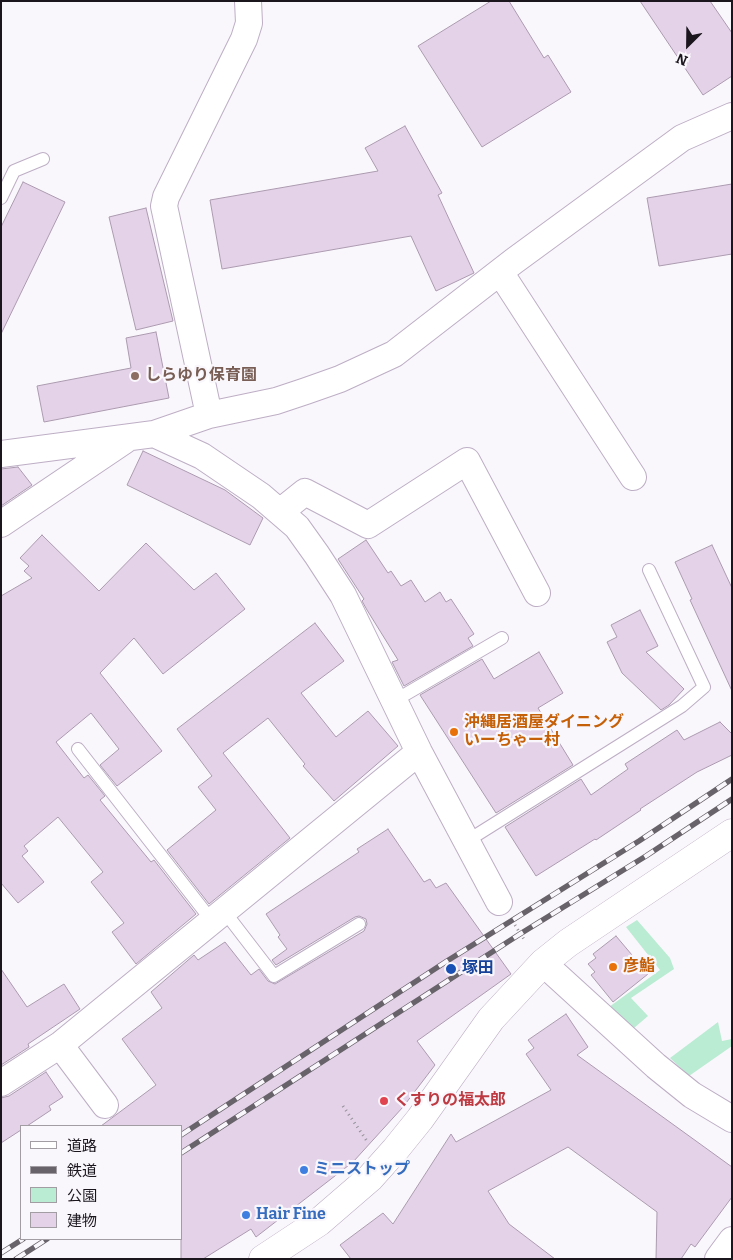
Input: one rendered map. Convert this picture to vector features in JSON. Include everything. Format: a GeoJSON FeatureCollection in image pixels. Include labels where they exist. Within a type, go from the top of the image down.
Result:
{"type":"FeatureCollection","features":[{"type":"Feature","properties":{"kind":"street"},"geometry":{"type":"LineString","coordinates":[[208,415],[164,206],[166,197],[244,39],[249,23],[248,1]]}},
{"type":"Feature","properties":{"kind":"street"},"geometry":{"type":"LineString","coordinates":[[1,454],[141,436],[208,415],[276,401],[340,379],[394,354],[500,272],[682,138],[732,116]]}},
{"type":"Feature","properties":{"kind":"street"},"geometry":{"type":"LineString","coordinates":[[500,272],[633,477]]}},
{"type":"Feature","properties":{"kind":"street"},"geometry":{"type":"LineString","coordinates":[[141,436],[202,456],[261,496],[297,527],[342,595],[419,752],[500,902]]}},
{"type":"Feature","properties":{"kind":"street"},"geometry":{"type":"LineString","coordinates":[[1,524],[141,436]]}},
{"type":"Feature","properties":{"kind":"street"},"geometry":{"type":"LineString","coordinates":[[280,512],[305,492],[368,525],[467,462],[537,593]]}},
{"type":"Feature","properties":{"kind":"street"},"geometry":{"type":"LineString","coordinates":[[1,1083],[60,1045],[419,752]]}},
{"type":"Feature","properties":{"kind":"street"},"geometry":{"type":"LineString","coordinates":[[263,1259],[319,1222],[370,1178],[420,1119],[490,1019],[543,962],[568,943],[732,833]]}},
{"type":"Feature","properties":{"kind":"street"},"geometry":{"type":"LineString","coordinates":[[543,962],[656,1066],[692,1095],[732,1119]]}},
{"type":"Feature","properties":{"kind":"street"},"geometry":{"type":"LineString","coordinates":[[60,1045],[105,1105]]}},
{"type":"Feature","properties":{"kind":"street"},"geometry":{"type":"LineString","coordinates":[[718,1259],[732,1240]]}},
{"type":"Feature","properties":{"kind":"lane"},"geometry":{"type":"LineString","coordinates":[[1,198],[14,171],[43,159]]}},
{"type":"Feature","properties":{"kind":"lane"},"geometry":{"type":"LineString","coordinates":[[467,841],[682,706],[704,687],[650,570]]}},
{"type":"Feature","properties":{"kind":"lane"},"geometry":{"type":"LineString","coordinates":[[394,701],[502,638]]}},
{"type":"Feature","properties":{"kind":"lane"},"geometry":{"type":"LineString","coordinates":[[78,749],[218,916],[274,976],[359,924]]}},
{"type":"Feature","properties":{"kind":"path"},"geometry":{"type":"LineString","coordinates":[[500,902],[527,944],[543,962]]}},
{"type":"Feature","properties":{"kind":"path"},"geometry":{"type":"LineString","coordinates":[[343,1106],[369,1144]]}},
{"type":"Feature","properties":{"kind":"green space"},"geometry":{"type":"Polygon","coordinates":[[[637,920],[670,958],[674,969],[631,998],[648,1016],[634,1028],[609,1007],[660,970],[626,927],[637,920]]]}},
{"type":"Feature","properties":{"kind":"green space"},"geometry":{"type":"Polygon","coordinates":[[[718,1022],[722,1041],[732,1039],[732,1046],[689,1076],[670,1058],[718,1022]]]}},
{"type":"Feature","properties":{"kind":"building"},"geometry":{"type":"Polygon","coordinates":[[[491,1],[509,1],[544,58],[548,55],[571,92],[482,147],[418,46],[491,1]]]}},
{"type":"Feature","properties":{"kind":"building"},"geometry":{"type":"Polygon","coordinates":[[[640,1],[710,1],[732,33],[732,76],[703,95],[640,1]]]}},
{"type":"Feature","properties":{"kind":"building"},"geometry":{"type":"Polygon","coordinates":[[[405,126],[442,193],[438,195],[474,273],[436,291],[411,236],[222,269],[210,200],[378,171],[365,148],[405,126]]]}},
{"type":"Feature","properties":{"kind":"building"},"geometry":{"type":"Polygon","coordinates":[[[23,182],[65,202],[1,334],[1,227],[23,182]]]}},
{"type":"Feature","properties":{"kind":"building"},"geometry":{"type":"Polygon","coordinates":[[[732,184],[732,254],[659,266],[647,198],[732,184]]]}},
{"type":"Feature","properties":{"kind":"building"},"geometry":{"type":"Polygon","coordinates":[[[146,208],[173,321],[136,330],[109,217],[146,208]]]}},
{"type":"Feature","properties":{"kind":"building"},"geometry":{"type":"Polygon","coordinates":[[[156,332],[169,398],[44,422],[37,386],[131,368],[126,338],[156,332]]]}},
{"type":"Feature","properties":{"kind":"building"},"geometry":{"type":"Polygon","coordinates":[[[143,451],[225,490],[263,518],[250,545],[127,485],[143,451]]]}},
{"type":"Feature","properties":{"kind":"building"},"geometry":{"type":"Polygon","coordinates":[[[18,467],[32,485],[1,506],[1,469],[18,467]]]}},
{"type":"Feature","properties":{"kind":"building"},"geometry":{"type":"Polygon","coordinates":[[[42,535],[99,591],[146,543],[194,590],[216,573],[245,609],[163,674],[134,638],[100,673],[162,751],[117,786],[100,765],[119,749],[91,713],[56,742],[84,778],[88,775],[105,796],[100,800],[151,862],[154,860],[196,914],[136,964],[112,932],[124,923],[91,882],[103,872],[58,817],[24,846],[28,851],[22,856],[44,882],[18,903],[1,883],[1,596],[32,578],[24,571],[29,566],[20,558],[42,535]]]}},
{"type":"Feature","properties":{"kind":"building"},"geometry":{"type":"Polygon","coordinates":[[[366,540],[388,573],[391,571],[401,586],[411,580],[425,602],[440,592],[446,602],[451,599],[474,634],[468,638],[473,646],[404,686],[392,662],[398,660],[367,610],[362,601],[364,599],[338,559],[366,540]]]}},
{"type":"Feature","properties":{"kind":"building"},"geometry":{"type":"Polygon","coordinates":[[[712,545],[732,588],[732,691],[690,600],[692,599],[675,562],[712,545]]]}},
{"type":"Feature","properties":{"kind":"building"},"geometry":{"type":"Polygon","coordinates":[[[640,610],[658,646],[646,652],[684,689],[669,705],[661,710],[622,673],[607,642],[617,637],[611,625],[640,610]]]}},
{"type":"Feature","properties":{"kind":"building"},"geometry":{"type":"Polygon","coordinates":[[[315,623],[344,661],[301,693],[336,737],[368,711],[398,746],[334,801],[303,766],[305,764],[268,718],[223,753],[290,838],[209,904],[167,850],[216,810],[198,787],[212,776],[177,729],[315,623]]]}},
{"type":"Feature","properties":{"kind":"building"},"geometry":{"type":"Polygon","coordinates":[[[539,652],[563,693],[538,708],[573,765],[496,813],[420,695],[482,659],[494,679],[539,652]]]}},
{"type":"Feature","properties":{"kind":"building"},"geometry":{"type":"Polygon","coordinates":[[[720,722],[732,734],[732,755],[697,772],[596,840],[536,876],[505,827],[581,779],[591,795],[628,769],[625,764],[677,730],[684,740],[720,722]]]}},
{"type":"Feature","properties":{"kind":"building"},"geometry":{"type":"Polygon","coordinates":[[[388,829],[424,882],[430,879],[436,888],[446,883],[511,974],[417,1041],[435,1065],[403,1107],[353,1162],[256,1237],[251,1229],[203,1259],[181,1259],[182,1125],[102,1125],[156,1085],[122,1039],[162,1008],[151,992],[194,955],[198,960],[225,942],[251,975],[259,969],[268,981],[275,984],[364,931],[367,924],[366,919],[359,916],[355,917],[276,965],[272,960],[287,949],[278,937],[280,935],[266,914],[359,852],[357,849],[388,829]]]}},
{"type":"Feature","properties":{"kind":"building"},"geometry":{"type":"Polygon","coordinates":[[[616,936],[648,974],[613,1002],[591,975],[595,972],[588,964],[596,958],[593,954],[616,936]]]}},
{"type":"Feature","properties":{"kind":"building"},"geometry":{"type":"Polygon","coordinates":[[[1,969],[27,1007],[64,984],[80,1009],[28,1044],[29,1047],[1,1065],[1,969]]]}},
{"type":"Feature","properties":{"kind":"building"},"geometry":{"type":"Polygon","coordinates":[[[566,1014],[588,1047],[577,1055],[732,1167],[732,1197],[695,1247],[691,1244],[681,1259],[656,1259],[657,1212],[568,1147],[488,1191],[509,1224],[555,1259],[351,1259],[340,1245],[383,1213],[393,1224],[451,1134],[456,1142],[551,1090],[526,1054],[534,1048],[528,1040],[566,1014]]]}},
{"type":"Feature","properties":{"kind":"building"},"geometry":{"type":"Polygon","coordinates":[[[46,1072],[63,1097],[49,1106],[51,1110],[28,1125],[20,1125],[20,1131],[1,1143],[1,1098],[9,1096],[46,1072]]]}},
{"type":"Feature","properties":{"kind":"railway"},"geometry":{"type":"LineString","coordinates":[[182,1134],[447,961],[639,841],[732,779]]}},
{"type":"Feature","properties":{"kind":"railway"},"geometry":{"type":"LineString","coordinates":[[182,1152],[732,799]]}},
{"type":"Feature","properties":{"kind":"railway"},"geometry":{"type":"LineString","coordinates":[[1,1253],[21,1240]]}},
{"type":"Feature","properties":{"kind":"railway"},"geometry":{"type":"LineString","coordinates":[[16,1259],[45,1240]]}},
{"type":"Feature","properties":{"kind":"place","name":"しらゆり保育園"},"geometry":{"type":"Point","coordinates":[135,376]}},
{"type":"Feature","properties":{"kind":"place","name":"沖縄居酒屋ダイニング いーちゃー村"},"geometry":{"type":"Point","coordinates":[454,732]}},
{"type":"Feature","properties":{"kind":"place","name":"彦鮨"},"geometry":{"type":"Point","coordinates":[613,967]}},
{"type":"Feature","properties":{"kind":"place","name":"塚田"},"geometry":{"type":"Point","coordinates":[451,969]}},
{"type":"Feature","properties":{"kind":"place","name":"くすりの福太郎"},"geometry":{"type":"Point","coordinates":[384,1101]}},
{"type":"Feature","properties":{"kind":"place","name":"ミニストップ"},"geometry":{"type":"Point","coordinates":[304,1170]}},
{"type":"Feature","properties":{"kind":"place","name":"Hair Fine"},"geometry":{"type":"Point","coordinates":[246,1215]}}]}
